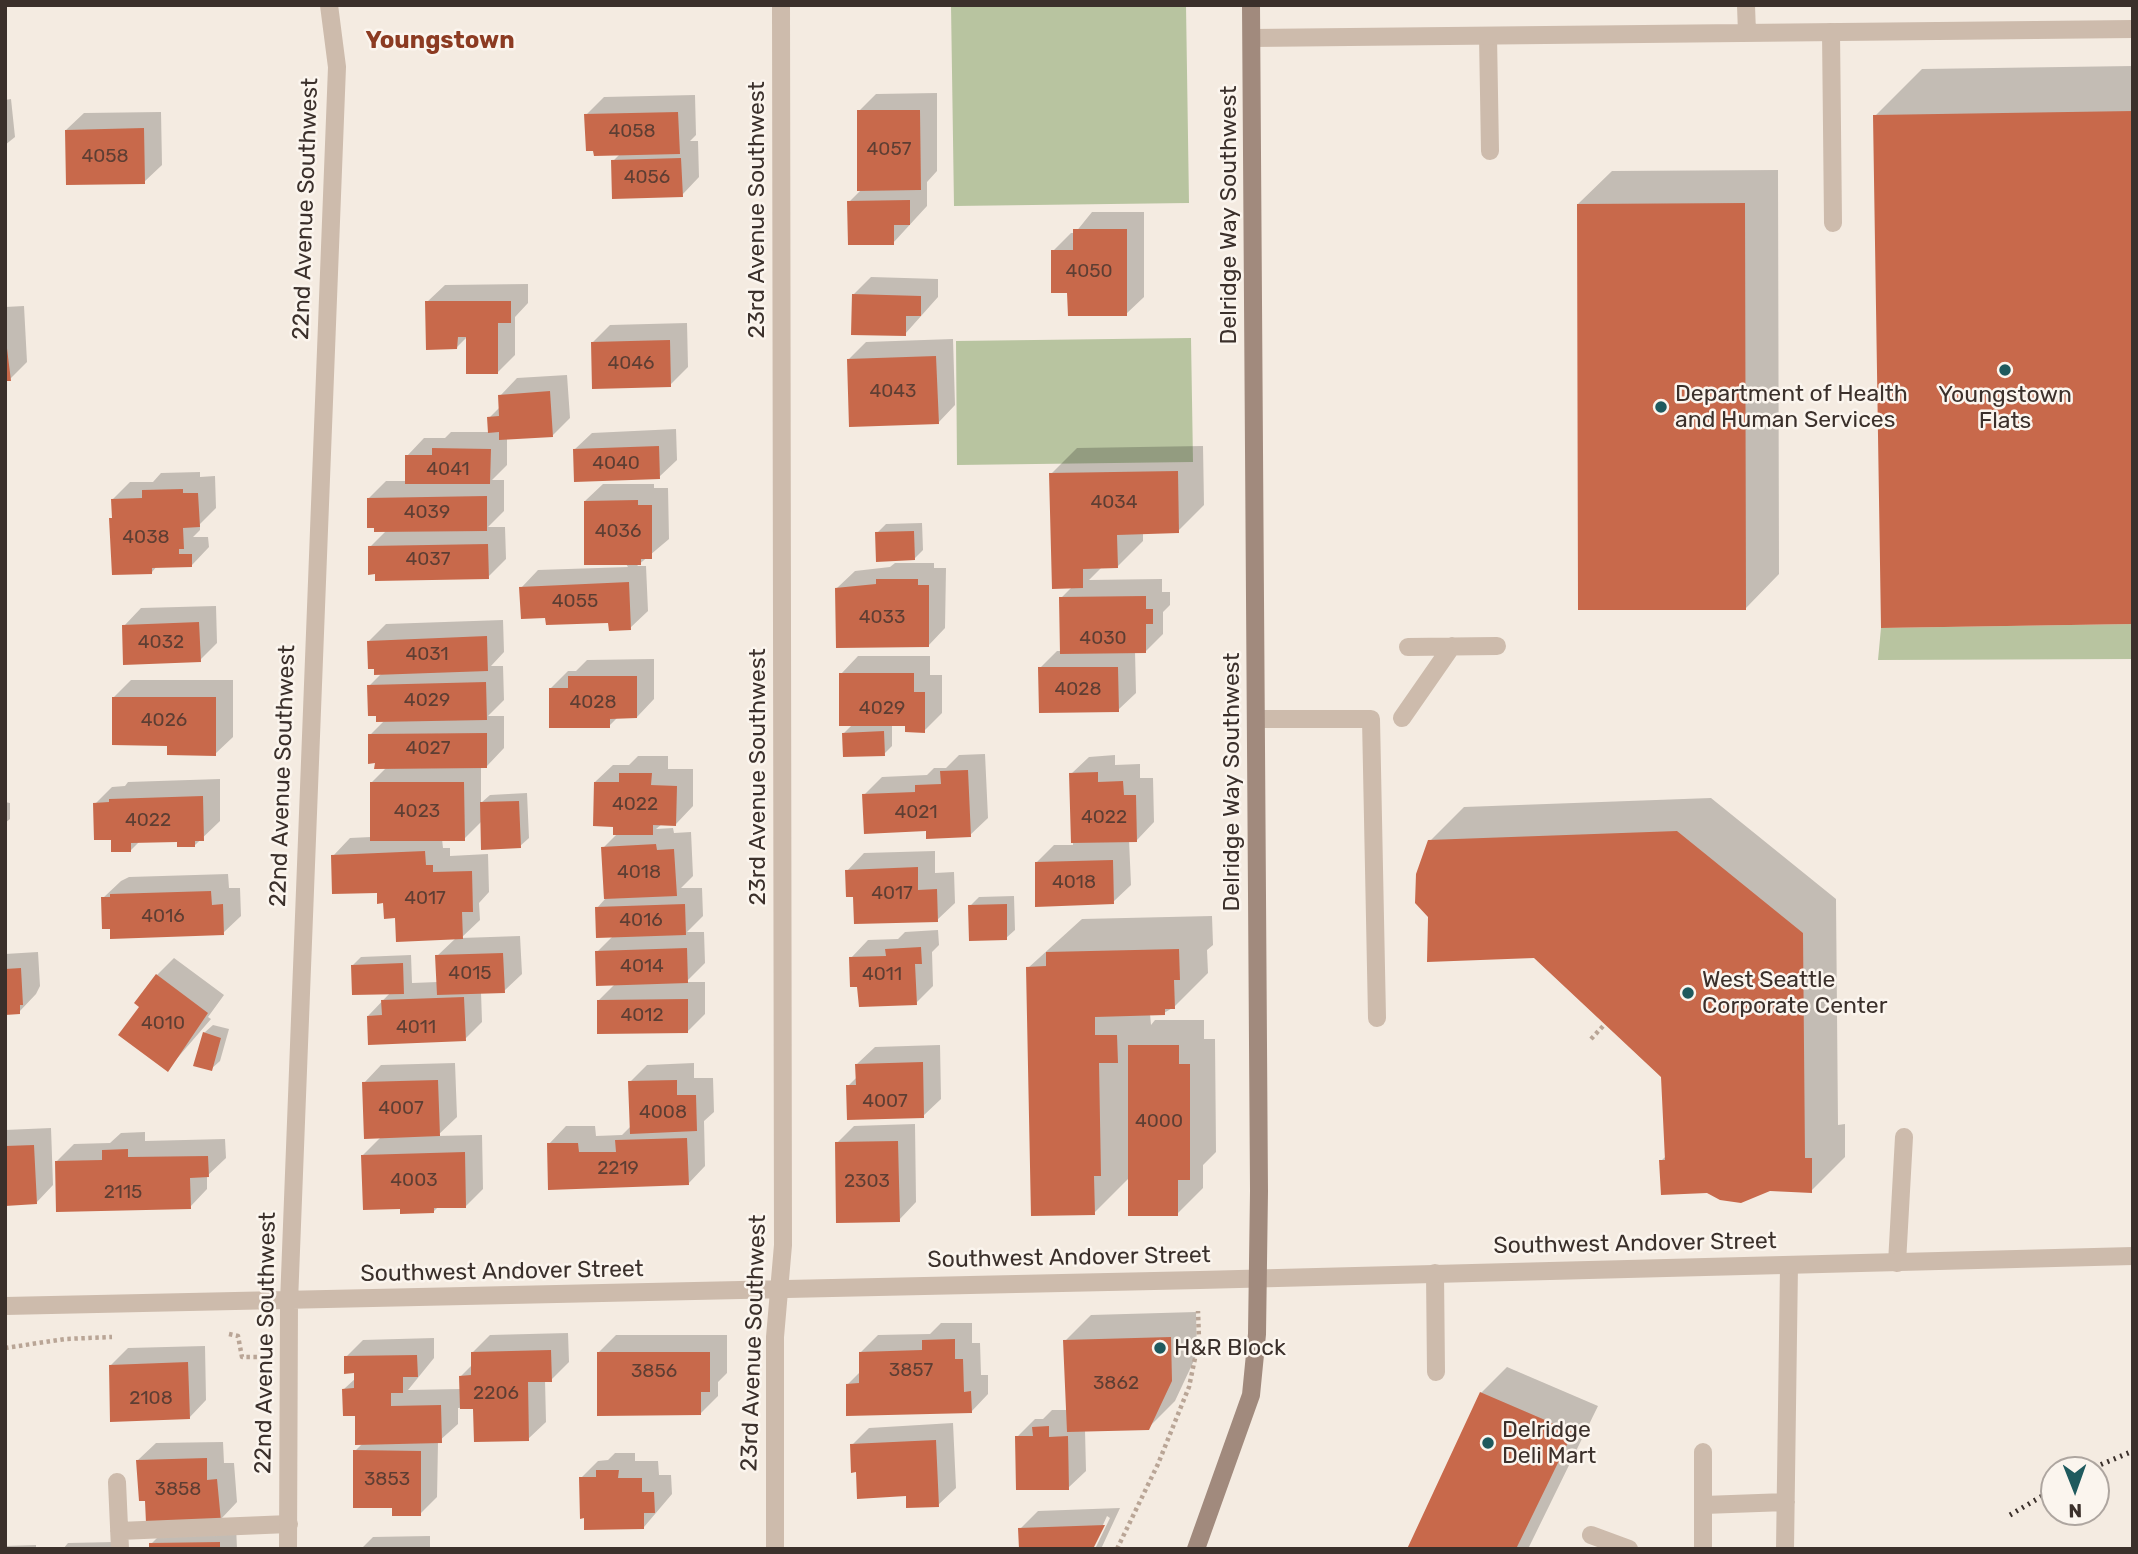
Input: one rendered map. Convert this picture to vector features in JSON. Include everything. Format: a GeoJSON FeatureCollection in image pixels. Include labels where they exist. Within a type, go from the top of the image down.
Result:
{"type":"FeatureCollection","features":[{"type":"Feature","properties":{"kind":"main road","name":"Delridge Way Southwest"},"geometry":{"type":"LineString","coordinates":[[1196,1549],[1251,1395],[1259,1279],[1251,5]]}},
{"type":"Feature","properties":{"kind":"street","name":"22nd Avenue Southwest"},"geometry":{"type":"LineString","coordinates":[[288,1549],[289,1302],[337,67],[329,5]]}},
{"type":"Feature","properties":{"kind":"street","name":"23rd Avenue Southwest"},"geometry":{"type":"LineString","coordinates":[[775,1549],[775,1337],[783,1245],[782,5]]}},
{"type":"Feature","properties":{"kind":"street"},"geometry":{"type":"LineString","coordinates":[[1746,5],[1746,33]]}},
{"type":"Feature","properties":{"kind":"street"},"geometry":{"type":"LineString","coordinates":[[1252,38],[2133,29]]}},
{"type":"Feature","properties":{"kind":"street"},"geometry":{"type":"LineString","coordinates":[[1831,32],[1833,223]]}},
{"type":"Feature","properties":{"kind":"street"},"geometry":{"type":"LineString","coordinates":[[1488,36],[1490,151]]}},
{"type":"Feature","properties":{"kind":"street"},"geometry":{"type":"LineString","coordinates":[[1402,718],[1452,646]]}},
{"type":"Feature","properties":{"kind":"street"},"geometry":{"type":"LineString","coordinates":[[1408,647],[1497,646]]}},
{"type":"Feature","properties":{"kind":"street"},"geometry":{"type":"LineString","coordinates":[[1256,719],[1371,719],[1377,1018]]}},
{"type":"Feature","properties":{"kind":"street"},"geometry":{"type":"LineString","coordinates":[[1897,1263],[1904,1137]]}},
{"type":"Feature","properties":{"kind":"street","name":"Southwest Andover Street"},"geometry":{"type":"LineString","coordinates":[[5,1306],[289,1302],[1259,1279],[2133,1255]]}},
{"type":"Feature","properties":{"kind":"street"},"geometry":{"type":"LineString","coordinates":[[1785,1549],[1790,1265]]}},
{"type":"Feature","properties":{"kind":"street"},"geometry":{"type":"LineString","coordinates":[[1435,1273],[1436,1372]]}},
{"type":"Feature","properties":{"kind":"street"},"geometry":{"type":"LineString","coordinates":[[1703,1452],[1703,1549]]}},
{"type":"Feature","properties":{"kind":"street"},"geometry":{"type":"LineString","coordinates":[[117,1482],[119,1540],[289,1524]]}},
{"type":"Feature","properties":{"kind":"street"},"geometry":{"type":"LineString","coordinates":[[1704,1505],[1786,1502]]}},
{"type":"Feature","properties":{"kind":"street"},"geometry":{"type":"LineString","coordinates":[[1591,1535],[1629,1549]]}},
{"type":"Feature","properties":{"kind":"path"},"geometry":{"type":"LineString","coordinates":[[1591,1039],[1605,1024]]}},
{"type":"Feature","properties":{"kind":"path"},"geometry":{"type":"LineString","coordinates":[[1117,1549],[1158,1464],[1189,1387],[1199,1339],[1198,1311]]}},
{"type":"Feature","properties":{"kind":"path"},"geometry":{"type":"LineString","coordinates":[[215,1334],[238,1336],[242,1357],[266,1357]]}},
{"type":"Feature","properties":{"kind":"path"},"geometry":{"type":"LineString","coordinates":[[5,1349],[65,1339],[120,1337]]}},
{"type":"Feature","properties":{"kind":"green space"},"geometry":{"type":"Polygon","coordinates":[[[951,5],[1186,5],[1189,203],[954,206],[951,5]]]}},
{"type":"Feature","properties":{"kind":"green space"},"geometry":{"type":"Polygon","coordinates":[[[1191,338],[1193,462],[957,465],[956,341],[1191,338]]]}},
{"type":"Feature","properties":{"kind":"green space"},"geometry":{"type":"Polygon","coordinates":[[[2133,624],[2133,659],[1878,660],[1881,628],[2133,624]]]}},
{"type":"Feature","properties":{"kind":"building"},"geometry":{"type":"Polygon","coordinates":[[[857,110],[920,110],[921,190],[857,191],[857,110]]]}},
{"type":"Feature","properties":{"kind":"building","name":"Youngstown Flats"},"geometry":{"type":"Polygon","coordinates":[[[2133,111],[2133,624],[1881,628],[1873,115],[2133,111]]]}},
{"type":"Feature","properties":{"kind":"building"},"geometry":{"type":"Polygon","coordinates":[[[678,112],[680,154],[594,156],[593,151],[586,151],[584,114],[678,112]]]}},
{"type":"Feature","properties":{"kind":"building"},"geometry":{"type":"Polygon","coordinates":[[[144,128],[145,184],[66,185],[65,130],[144,128]]]}},
{"type":"Feature","properties":{"kind":"building"},"geometry":{"type":"Polygon","coordinates":[[[681,158],[683,197],[612,199],[611,160],[681,158]]]}},
{"type":"Feature","properties":{"kind":"building"},"geometry":{"type":"Polygon","coordinates":[[[910,200],[910,225],[894,225],[894,245],[848,245],[847,201],[910,200]]]}},
{"type":"Feature","properties":{"kind":"building","name":"Department of Health and Human Services"},"geometry":{"type":"Polygon","coordinates":[[[1745,203],[1746,610],[1578,610],[1577,204],[1745,203]]]}},
{"type":"Feature","properties":{"kind":"building"},"geometry":{"type":"Polygon","coordinates":[[[1073,229],[1127,229],[1127,316],[1068,316],[1067,293],[1051,293],[1051,250],[1073,250],[1073,229]]]}},
{"type":"Feature","properties":{"kind":"building"},"geometry":{"type":"Polygon","coordinates":[[[852,294],[921,296],[921,316],[906,316],[906,336],[851,335],[852,294]]]}},
{"type":"Feature","properties":{"kind":"building"},"geometry":{"type":"Polygon","coordinates":[[[425,301],[511,301],[511,323],[498,323],[498,374],[466,374],[466,337],[458,337],[457,349],[426,350],[425,301]]]}},
{"type":"Feature","properties":{"kind":"building"},"geometry":{"type":"Polygon","coordinates":[[[5,332],[11,381],[5,381],[5,332]]]}},
{"type":"Feature","properties":{"kind":"building"},"geometry":{"type":"Polygon","coordinates":[[[670,340],[671,387],[592,389],[591,342],[670,340]]]}},
{"type":"Feature","properties":{"kind":"building"},"geometry":{"type":"Polygon","coordinates":[[[936,356],[939,424],[849,427],[847,359],[936,356]]]}},
{"type":"Feature","properties":{"kind":"building"},"geometry":{"type":"Polygon","coordinates":[[[550,391],[553,437],[499,440],[499,432],[488,433],[487,417],[499,416],[498,395],[550,391]]]}},
{"type":"Feature","properties":{"kind":"building"},"geometry":{"type":"Polygon","coordinates":[[[659,446],[660,479],[574,482],[573,449],[659,446]]]}},
{"type":"Feature","properties":{"kind":"building"},"geometry":{"type":"Polygon","coordinates":[[[432,448],[491,449],[490,484],[405,484],[405,455],[432,455],[432,448]]]}},
{"type":"Feature","properties":{"kind":"building"},"geometry":{"type":"Polygon","coordinates":[[[1178,471],[1179,533],[1117,535],[1118,568],[1083,569],[1083,588],[1052,589],[1049,473],[1178,471]]]}},
{"type":"Feature","properties":{"kind":"building"},"geometry":{"type":"Polygon","coordinates":[[[183,489],[183,493],[198,493],[200,527],[183,528],[184,549],[179,549],[179,554],[192,554],[192,567],[152,568],[152,574],[112,575],[109,518],[112,518],[111,499],[142,498],[142,490],[183,489]]]}},
{"type":"Feature","properties":{"kind":"building"},"geometry":{"type":"Polygon","coordinates":[[[487,496],[487,531],[374,532],[374,528],[367,528],[367,498],[487,496]]]}},
{"type":"Feature","properties":{"kind":"building"},"geometry":{"type":"Polygon","coordinates":[[[638,500],[638,505],[652,505],[652,559],[641,559],[641,565],[584,565],[584,501],[638,500]]]}},
{"type":"Feature","properties":{"kind":"building"},"geometry":{"type":"Polygon","coordinates":[[[914,531],[915,560],[876,562],[875,532],[914,531]]]}},
{"type":"Feature","properties":{"kind":"building"},"geometry":{"type":"Polygon","coordinates":[[[488,544],[489,579],[375,581],[375,574],[368,575],[368,546],[488,544]]]}},
{"type":"Feature","properties":{"kind":"building"},"geometry":{"type":"Polygon","coordinates":[[[876,579],[918,579],[918,585],[929,585],[929,647],[836,648],[835,588],[876,584],[876,579]]]}},
{"type":"Feature","properties":{"kind":"building"},"geometry":{"type":"Polygon","coordinates":[[[629,582],[631,630],[609,631],[608,623],[546,625],[545,618],[521,619],[519,587],[629,582]]]}},
{"type":"Feature","properties":{"kind":"building"},"geometry":{"type":"Polygon","coordinates":[[[1146,596],[1146,609],[1153,609],[1153,624],[1146,624],[1146,653],[1060,654],[1059,597],[1146,596]]]}},
{"type":"Feature","properties":{"kind":"building"},"geometry":{"type":"Polygon","coordinates":[[[199,622],[201,662],[123,665],[122,625],[199,622]]]}},
{"type":"Feature","properties":{"kind":"building"},"geometry":{"type":"Polygon","coordinates":[[[487,636],[488,671],[374,675],[374,669],[368,669],[367,641],[487,636]]]}},
{"type":"Feature","properties":{"kind":"building"},"geometry":{"type":"Polygon","coordinates":[[[1038,667],[1118,667],[1119,712],[1039,713],[1038,667]]]}},
{"type":"Feature","properties":{"kind":"building"},"geometry":{"type":"Polygon","coordinates":[[[839,673],[914,673],[914,692],[925,692],[925,733],[905,732],[905,726],[839,726],[839,673]]]}},
{"type":"Feature","properties":{"kind":"building"},"geometry":{"type":"Polygon","coordinates":[[[568,676],[637,676],[637,718],[610,719],[610,728],[549,728],[549,688],[568,688],[568,676]]]}},
{"type":"Feature","properties":{"kind":"building"},"geometry":{"type":"Polygon","coordinates":[[[486,682],[487,720],[376,722],[376,716],[368,716],[367,685],[486,682]]]}},
{"type":"Feature","properties":{"kind":"building"},"geometry":{"type":"Polygon","coordinates":[[[112,697],[216,697],[216,756],[167,755],[167,746],[112,745],[112,697]]]}},
{"type":"Feature","properties":{"kind":"building"},"geometry":{"type":"Polygon","coordinates":[[[884,731],[885,756],[843,757],[842,733],[884,731]]]}},
{"type":"Feature","properties":{"kind":"building"},"geometry":{"type":"Polygon","coordinates":[[[487,733],[487,768],[374,769],[375,763],[368,764],[368,734],[487,733]]]}},
{"type":"Feature","properties":{"kind":"building"},"geometry":{"type":"Polygon","coordinates":[[[968,770],[971,837],[926,839],[926,831],[864,834],[862,794],[915,792],[915,785],[941,784],[940,771],[968,770]]]}},
{"type":"Feature","properties":{"kind":"building"},"geometry":{"type":"Polygon","coordinates":[[[1098,772],[1098,782],[1123,781],[1124,795],[1136,795],[1137,842],[1071,843],[1069,773],[1098,772]]]}},
{"type":"Feature","properties":{"kind":"building"},"geometry":{"type":"Polygon","coordinates":[[[619,773],[652,773],[651,785],[677,786],[676,826],[653,825],[653,835],[613,835],[613,827],[593,826],[594,782],[619,782],[619,773]]]}},
{"type":"Feature","properties":{"kind":"building"},"geometry":{"type":"Polygon","coordinates":[[[370,782],[464,782],[465,841],[370,841],[370,782]]]}},
{"type":"Feature","properties":{"kind":"building"},"geometry":{"type":"Polygon","coordinates":[[[203,796],[204,841],[195,841],[195,847],[177,847],[177,842],[131,843],[131,852],[111,852],[111,840],[94,840],[93,803],[109,802],[109,799],[203,796]]]}},
{"type":"Feature","properties":{"kind":"building"},"geometry":{"type":"Polygon","coordinates":[[[519,801],[521,848],[481,850],[480,802],[519,801]]]}},
{"type":"Feature","properties":{"kind":"building","name":"West Seattle Corporate Center"},"geometry":{"type":"Polygon","coordinates":[[[1677,831],[1803,933],[1805,1158],[1812,1158],[1812,1193],[1770,1191],[1741,1203],[1720,1200],[1707,1193],[1661,1195],[1659,1160],[1665,1160],[1661,1077],[1534,958],[1427,962],[1428,917],[1415,903],[1416,874],[1428,840],[1677,831]]]}},
{"type":"Feature","properties":{"kind":"building"},"geometry":{"type":"Polygon","coordinates":[[[656,844],[657,850],[674,849],[677,896],[604,899],[601,847],[656,844]]]}},
{"type":"Feature","properties":{"kind":"building"},"geometry":{"type":"Polygon","coordinates":[[[425,851],[426,865],[433,865],[433,872],[472,871],[473,912],[462,912],[463,939],[396,942],[395,918],[384,919],[383,903],[377,904],[377,893],[332,894],[331,855],[425,851]]]}},
{"type":"Feature","properties":{"kind":"building"},"geometry":{"type":"Polygon","coordinates":[[[1113,860],[1114,904],[1035,907],[1035,862],[1113,860]]]}},
{"type":"Feature","properties":{"kind":"building"},"geometry":{"type":"Polygon","coordinates":[[[918,867],[918,890],[937,889],[938,922],[854,924],[853,897],[846,897],[845,870],[918,867]]]}},
{"type":"Feature","properties":{"kind":"building"},"geometry":{"type":"Polygon","coordinates":[[[211,891],[212,905],[223,904],[224,935],[110,939],[110,929],[102,929],[101,897],[110,897],[110,894],[211,891]]]}},
{"type":"Feature","properties":{"kind":"building"},"geometry":{"type":"Polygon","coordinates":[[[685,904],[686,935],[596,938],[595,907],[685,904]]]}},
{"type":"Feature","properties":{"kind":"building"},"geometry":{"type":"Polygon","coordinates":[[[1007,904],[1007,940],[969,941],[968,905],[1007,904]]]}},
{"type":"Feature","properties":{"kind":"building"},"geometry":{"type":"Polygon","coordinates":[[[921,947],[922,964],[915,964],[917,1005],[859,1007],[857,987],[850,987],[849,957],[886,956],[885,949],[921,947]]]}},
{"type":"Feature","properties":{"kind":"building"},"geometry":{"type":"Polygon","coordinates":[[[687,948],[688,983],[596,986],[595,951],[687,948]]]}},
{"type":"Feature","properties":{"kind":"building"},"geometry":{"type":"Polygon","coordinates":[[[1179,949],[1180,980],[1174,980],[1175,1009],[1165,1009],[1165,1015],[1095,1017],[1095,1035],[1117,1035],[1118,1063],[1099,1063],[1101,1176],[1094,1176],[1095,1215],[1031,1216],[1026,967],[1046,966],[1046,952],[1179,949]]]}},
{"type":"Feature","properties":{"kind":"building"},"geometry":{"type":"Polygon","coordinates":[[[503,953],[505,993],[437,995],[435,955],[503,953]]]}},
{"type":"Feature","properties":{"kind":"building"},"geometry":{"type":"Polygon","coordinates":[[[403,963],[404,994],[352,995],[351,965],[403,963]]]}},
{"type":"Feature","properties":{"kind":"building"},"geometry":{"type":"Polygon","coordinates":[[[21,968],[23,1005],[20,1005],[20,1014],[5,1015],[5,969],[21,968]]]}},
{"type":"Feature","properties":{"kind":"building"},"geometry":{"type":"Polygon","coordinates":[[[156,974],[208,1013],[168,1072],[118,1035],[139,1007],[134,1003],[156,974]]]}},
{"type":"Feature","properties":{"kind":"building"},"geometry":{"type":"Polygon","coordinates":[[[464,997],[466,1041],[368,1045],[367,1016],[382,1015],[381,1000],[464,997]]]}},
{"type":"Feature","properties":{"kind":"building"},"geometry":{"type":"Polygon","coordinates":[[[688,999],[688,1033],[597,1034],[597,1000],[688,999]]]}},
{"type":"Feature","properties":{"kind":"building"},"geometry":{"type":"Polygon","coordinates":[[[203,1032],[221,1038],[212,1071],[193,1066],[203,1032]]]}},
{"type":"Feature","properties":{"kind":"building"},"geometry":{"type":"Polygon","coordinates":[[[1128,1045],[1179,1045],[1179,1064],[1190,1064],[1190,1180],[1178,1180],[1178,1216],[1128,1216],[1128,1045]]]}},
{"type":"Feature","properties":{"kind":"building"},"geometry":{"type":"Polygon","coordinates":[[[923,1062],[924,1118],[847,1120],[846,1085],[856,1085],[855,1064],[923,1062]]]}},
{"type":"Feature","properties":{"kind":"building"},"geometry":{"type":"Polygon","coordinates":[[[438,1080],[440,1136],[364,1139],[362,1082],[438,1080]]]}},
{"type":"Feature","properties":{"kind":"building"},"geometry":{"type":"Polygon","coordinates":[[[677,1080],[677,1095],[696,1095],[697,1131],[630,1134],[628,1081],[677,1080]]]}},
{"type":"Feature","properties":{"kind":"building"},"geometry":{"type":"Polygon","coordinates":[[[687,1138],[689,1185],[548,1190],[547,1143],[578,1143],[579,1152],[616,1152],[615,1140],[687,1138]]]}},
{"type":"Feature","properties":{"kind":"building"},"geometry":{"type":"Polygon","coordinates":[[[898,1141],[900,1222],[836,1223],[835,1142],[898,1141]]]}},
{"type":"Feature","properties":{"kind":"building"},"geometry":{"type":"Polygon","coordinates":[[[34,1145],[37,1204],[5,1206],[5,1146],[34,1145]]]}},
{"type":"Feature","properties":{"kind":"building"},"geometry":{"type":"Polygon","coordinates":[[[128,1149],[128,1157],[208,1156],[209,1177],[190,1178],[191,1209],[56,1212],[55,1161],[102,1160],[102,1150],[128,1149]]]}},
{"type":"Feature","properties":{"kind":"building"},"geometry":{"type":"Polygon","coordinates":[[[465,1152],[466,1208],[434,1208],[434,1213],[400,1214],[400,1209],[363,1210],[361,1155],[465,1152]]]}},
{"type":"Feature","properties":{"kind":"building"},"geometry":{"type":"Polygon","coordinates":[[[1171,1337],[1172,1381],[1149,1430],[1067,1432],[1063,1340],[1171,1337]]]}},
{"type":"Feature","properties":{"kind":"building"},"geometry":{"type":"Polygon","coordinates":[[[955,1339],[955,1359],[963,1359],[964,1392],[971,1391],[972,1413],[846,1416],[846,1384],[859,1383],[859,1352],[922,1350],[922,1340],[955,1339]]]}},
{"type":"Feature","properties":{"kind":"building"},"geometry":{"type":"Polygon","coordinates":[[[551,1350],[552,1382],[528,1382],[529,1441],[474,1442],[473,1409],[460,1409],[459,1376],[471,1375],[471,1352],[551,1350]]]}},
{"type":"Feature","properties":{"kind":"building"},"geometry":{"type":"Polygon","coordinates":[[[597,1352],[710,1352],[710,1392],[701,1392],[701,1415],[597,1416],[597,1352]]]}},
{"type":"Feature","properties":{"kind":"building"},"geometry":{"type":"Polygon","coordinates":[[[417,1355],[418,1377],[403,1377],[403,1393],[391,1393],[391,1406],[441,1405],[442,1443],[355,1445],[355,1416],[343,1416],[342,1389],[354,1388],[354,1373],[344,1374],[344,1356],[417,1355]]]}},
{"type":"Feature","properties":{"kind":"building"},"geometry":{"type":"Polygon","coordinates":[[[188,1362],[190,1419],[110,1422],[109,1365],[188,1362]]]}},
{"type":"Feature","properties":{"kind":"building"},"geometry":{"type":"Polygon","coordinates":[[[1480,1392],[1573,1432],[1516,1549],[1407,1549],[1480,1392]]]}},
{"type":"Feature","properties":{"kind":"building"},"geometry":{"type":"Polygon","coordinates":[[[1049,1426],[1049,1437],[1068,1436],[1069,1490],[1016,1490],[1015,1436],[1033,1436],[1032,1427],[1049,1426]]]}},
{"type":"Feature","properties":{"kind":"building"},"geometry":{"type":"Polygon","coordinates":[[[936,1440],[939,1507],[906,1508],[906,1496],[857,1499],[856,1472],[851,1473],[850,1444],[936,1440]]]}},
{"type":"Feature","properties":{"kind":"building"},"geometry":{"type":"Polygon","coordinates":[[[353,1450],[421,1451],[421,1516],[392,1516],[392,1508],[353,1508],[353,1450]]]}},
{"type":"Feature","properties":{"kind":"building"},"geometry":{"type":"Polygon","coordinates":[[[207,1458],[207,1480],[217,1479],[221,1521],[146,1523],[145,1501],[139,1501],[136,1460],[207,1458]]]}},
{"type":"Feature","properties":{"kind":"building"},"geometry":{"type":"Polygon","coordinates":[[[596,1470],[619,1470],[618,1478],[642,1478],[642,1492],[654,1492],[655,1513],[644,1513],[644,1529],[584,1530],[584,1518],[580,1519],[579,1477],[596,1477],[596,1470]]]}},
{"type":"Feature","properties":{"kind":"building"},"geometry":{"type":"Polygon","coordinates":[[[1105,1525],[1093,1549],[1019,1549],[1018,1528],[1105,1525]]]}},
{"type":"Feature","properties":{"kind":"building"},"geometry":{"type":"Polygon","coordinates":[[[220,1542],[220,1549],[149,1549],[149,1543],[220,1542]]]}},
{"type":"Feature","properties":{"kind":"railway"},"geometry":{"type":"LineString","coordinates":[[2110,1461],[2133,1451]]}},
{"type":"Feature","properties":{"kind":"railway"},"geometry":{"type":"LineString","coordinates":[[2010,1515],[2040,1497]]}},
{"type":"Feature","properties":{"kind":"place","name":"Youngstown Flats"},"geometry":{"type":"Point","coordinates":[2005,370]}},
{"type":"Feature","properties":{"kind":"place","name":"Department of Health and Human Services"},"geometry":{"type":"Point","coordinates":[1661,407]}},
{"type":"Feature","properties":{"kind":"place","name":"West Seattle Corporate Center"},"geometry":{"type":"Point","coordinates":[1688,993]}},
{"type":"Feature","properties":{"kind":"place","name":"H&R Block"},"geometry":{"type":"Point","coordinates":[1160,1348]}},
{"type":"Feature","properties":{"kind":"place","name":"Delridge Deli Mart"},"geometry":{"type":"Point","coordinates":[1488,1443]}},
{"type":"Feature","properties":{"kind":"district","name":"Youngstown"},"geometry":{"type":"Point","coordinates":[440,41]}}]}
